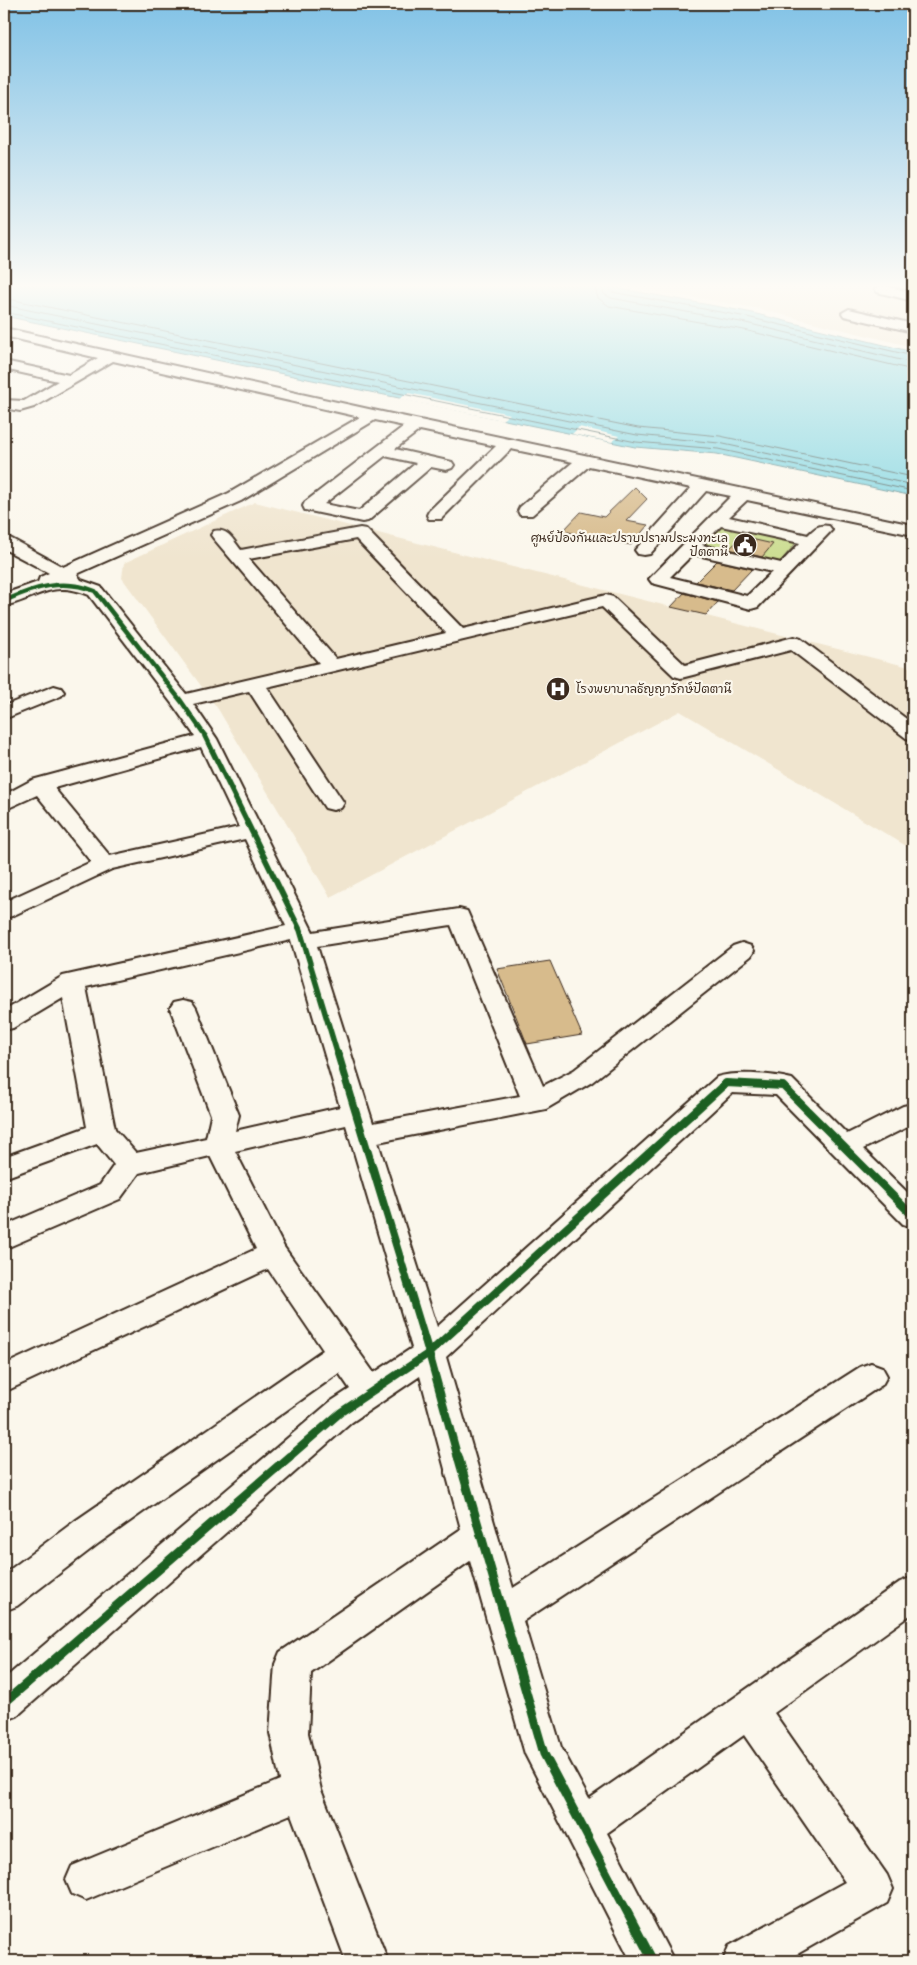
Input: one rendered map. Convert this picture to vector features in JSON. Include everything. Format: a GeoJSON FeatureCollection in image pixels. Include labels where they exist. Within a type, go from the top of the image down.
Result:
{"type":"FeatureCollection","features":[{"type":"Feature","properties":{"kind":"street"},"geometry":{"type":"LineString","coordinates":[[58,377],[69,379]]}},
{"type":"Feature","properties":{"kind":"street"},"geometry":{"type":"LineString","coordinates":[[4,404],[20,406],[29,404],[73,377]]}},
{"type":"Feature","properties":{"kind":"street"},"geometry":{"type":"LineString","coordinates":[[207,377],[373,415],[913,530]]}},
{"type":"Feature","properties":{"kind":"street"},"geometry":{"type":"LineString","coordinates":[[4,601],[30,588],[74,580],[235,497],[373,415]]}},
{"type":"Feature","properties":{"kind":"street"},"geometry":{"type":"LineString","coordinates":[[417,424],[311,506],[362,518],[428,461]]}},
{"type":"Feature","properties":{"kind":"street"},"geometry":{"type":"LineString","coordinates":[[435,516],[508,444]]}},
{"type":"Feature","properties":{"kind":"street"},"geometry":{"type":"LineString","coordinates":[[382,451],[446,465]]}},
{"type":"Feature","properties":{"kind":"street"},"geometry":{"type":"LineString","coordinates":[[526,511],[586,460]]}},
{"type":"Feature","properties":{"kind":"street"},"geometry":{"type":"LineString","coordinates":[[644,550],[703,484]]}},
{"type":"Feature","properties":{"kind":"street"},"geometry":{"type":"LineString","coordinates":[[719,520],[818,535],[751,603],[658,579],[744,493]]}},
{"type":"Feature","properties":{"kind":"street"},"geometry":{"type":"LineString","coordinates":[[237,556],[360,533],[459,636]]}},
{"type":"Feature","properties":{"kind":"street"},"geometry":{"type":"LineString","coordinates":[[220,535],[332,666]]}},
{"type":"Feature","properties":{"kind":"street"},"geometry":{"type":"LineString","coordinates":[[4,542],[95,592],[182,701],[207,739],[302,935],[429,1353],[544,1754],[584,1826],[653,1961]]}},
{"type":"Feature","properties":{"kind":"street"},"geometry":{"type":"LineString","coordinates":[[690,548],[784,569]]}},
{"type":"Feature","properties":{"kind":"street"},"geometry":{"type":"LineString","coordinates":[[182,701],[606,601],[680,672],[794,643],[913,734]]}},
{"type":"Feature","properties":{"kind":"street"},"geometry":{"type":"LineString","coordinates":[[255,684],[332,803]]}},
{"type":"Feature","properties":{"kind":"street"},"geometry":{"type":"LineString","coordinates":[[4,713],[54,692]]}},
{"type":"Feature","properties":{"kind":"street"},"geometry":{"type":"LineString","coordinates":[[4,803],[40,785],[207,739]]}},
{"type":"Feature","properties":{"kind":"street"},"geometry":{"type":"LineString","coordinates":[[40,785],[105,864]]}},
{"type":"Feature","properties":{"kind":"street"},"geometry":{"type":"LineString","coordinates":[[4,911],[105,864],[251,831]]}},
{"type":"Feature","properties":{"kind":"street"},"geometry":{"type":"LineString","coordinates":[[4,1022],[72,982],[302,935],[459,916],[536,1102]]}},
{"type":"Feature","properties":{"kind":"street"},"geometry":{"type":"LineString","coordinates":[[4,1238],[110,1192],[130,1165],[218,1144],[536,1102],[583,1076],[742,951]]}},
{"type":"Feature","properties":{"kind":"street"},"geometry":{"type":"LineString","coordinates":[[72,982],[102,1132],[130,1165]]}},
{"type":"Feature","properties":{"kind":"street"},"geometry":{"type":"LineString","coordinates":[[183,1008],[225,1115],[218,1144],[273,1254],[370,1392]]}},
{"type":"Feature","properties":{"kind":"street"},"geometry":{"type":"LineString","coordinates":[[4,1703],[341,1412],[429,1353],[726,1083],[783,1086],[913,1216]]}},
{"type":"Feature","properties":{"kind":"street"},"geometry":{"type":"LineString","coordinates":[[844,1147],[913,1113]]}},
{"type":"Feature","properties":{"kind":"street"},"geometry":{"type":"LineString","coordinates":[[4,1168],[102,1132]]}},
{"type":"Feature","properties":{"kind":"street"},"geometry":{"type":"LineString","coordinates":[[4,1379],[273,1254]]}},
{"type":"Feature","properties":{"kind":"street"},"geometry":{"type":"LineString","coordinates":[[4,1595],[87,1532],[343,1353]]}},
{"type":"Feature","properties":{"kind":"street"},"geometry":{"type":"LineString","coordinates":[[504,1613],[871,1376]]}},
{"type":"Feature","properties":{"kind":"street"},"geometry":{"type":"LineString","coordinates":[[367,1961],[302,1790],[289,1733],[293,1664],[480,1534]]}},
{"type":"Feature","properties":{"kind":"street"},"geometry":{"type":"LineString","coordinates":[[584,1826],[913,1593]]}},
{"type":"Feature","properties":{"kind":"street"},"geometry":{"type":"LineString","coordinates":[[744,1961],[873,1889],[749,1709]]}},
{"type":"Feature","properties":{"kind":"street"},"geometry":{"type":"LineString","coordinates":[[86,1880],[302,1790]]}},
{"type":"Feature","properties":{"kind":"shaded area","name":"โรงพยาบาลธัญญารักษ์ปัตตานี"},"geometry":{"type":"Polygon","coordinates":[[[255,502],[913,668],[913,850],[680,711],[330,897],[218,709],[122,578],[124,563],[255,502]]]}},
{"type":"Feature","properties":{"kind":"green space"},"geometry":{"type":"Polygon","coordinates":[[[722,526],[796,543],[777,565],[701,547],[722,526]]]}},
{"type":"Feature","properties":{"kind":"water"},"geometry":{"type":"Polygon","coordinates":[[[296,377],[913,377],[913,496],[717,454],[635,447],[296,377]]]}},
{"type":"Feature","properties":{"kind":"pier"},"geometry":{"type":"Polygon","coordinates":[[[408,393],[510,414],[502,420],[399,399],[408,393]]]}},
{"type":"Feature","properties":{"kind":"pier"},"geometry":{"type":"Polygon","coordinates":[[[579,427],[619,436],[612,442],[572,434],[579,427]]]}},
{"type":"Feature","properties":{"kind":"building"},"geometry":{"type":"Polygon","coordinates":[[[635,487],[647,499],[626,521],[648,525],[631,545],[563,531],[581,512],[604,517],[635,487]]]}},
{"type":"Feature","properties":{"kind":"building","name":"ศูนย์ป้องกันและปราบปรามประมงทะเล ปัตตานี"},"geometry":{"type":"Polygon","coordinates":[[[742,537],[773,544],[762,557],[729,549],[742,537]]]}},
{"type":"Feature","properties":{"kind":"building"},"geometry":{"type":"Polygon","coordinates":[[[717,561],[752,569],[732,590],[696,582],[717,561]]]}},
{"type":"Feature","properties":{"kind":"building"},"geometry":{"type":"Polygon","coordinates":[[[684,593],[718,602],[706,615],[671,607],[684,593]]]}},
{"type":"Feature","properties":{"kind":"building"},"geometry":{"type":"Polygon","coordinates":[[[550,961],[582,1035],[527,1044],[497,969],[550,961]]]}},
{"type":"Feature","properties":{"kind":"cycle path"},"geometry":{"type":"LineString","coordinates":[[4,601],[37,587],[60,583],[83,586],[95,591],[181,701],[207,739],[300,930],[429,1353],[544,1754],[653,1961]]}},
{"type":"Feature","properties":{"kind":"cycle path"},"geometry":{"type":"LineString","coordinates":[[4,1703],[341,1412],[429,1353],[726,1083],[783,1086],[913,1216]]}},
{"type":"Feature","properties":{"kind":"place","name":"ศูนย์ป้องกันและปราบปรามประมงทะเล ปัตตานี"},"geometry":{"type":"Point","coordinates":[745,545]}},
{"type":"Feature","properties":{"kind":"place","name":"โรงพยาบาลธัญญารักษ์ปัตตานี"},"geometry":{"type":"Point","coordinates":[558,689]}}]}
